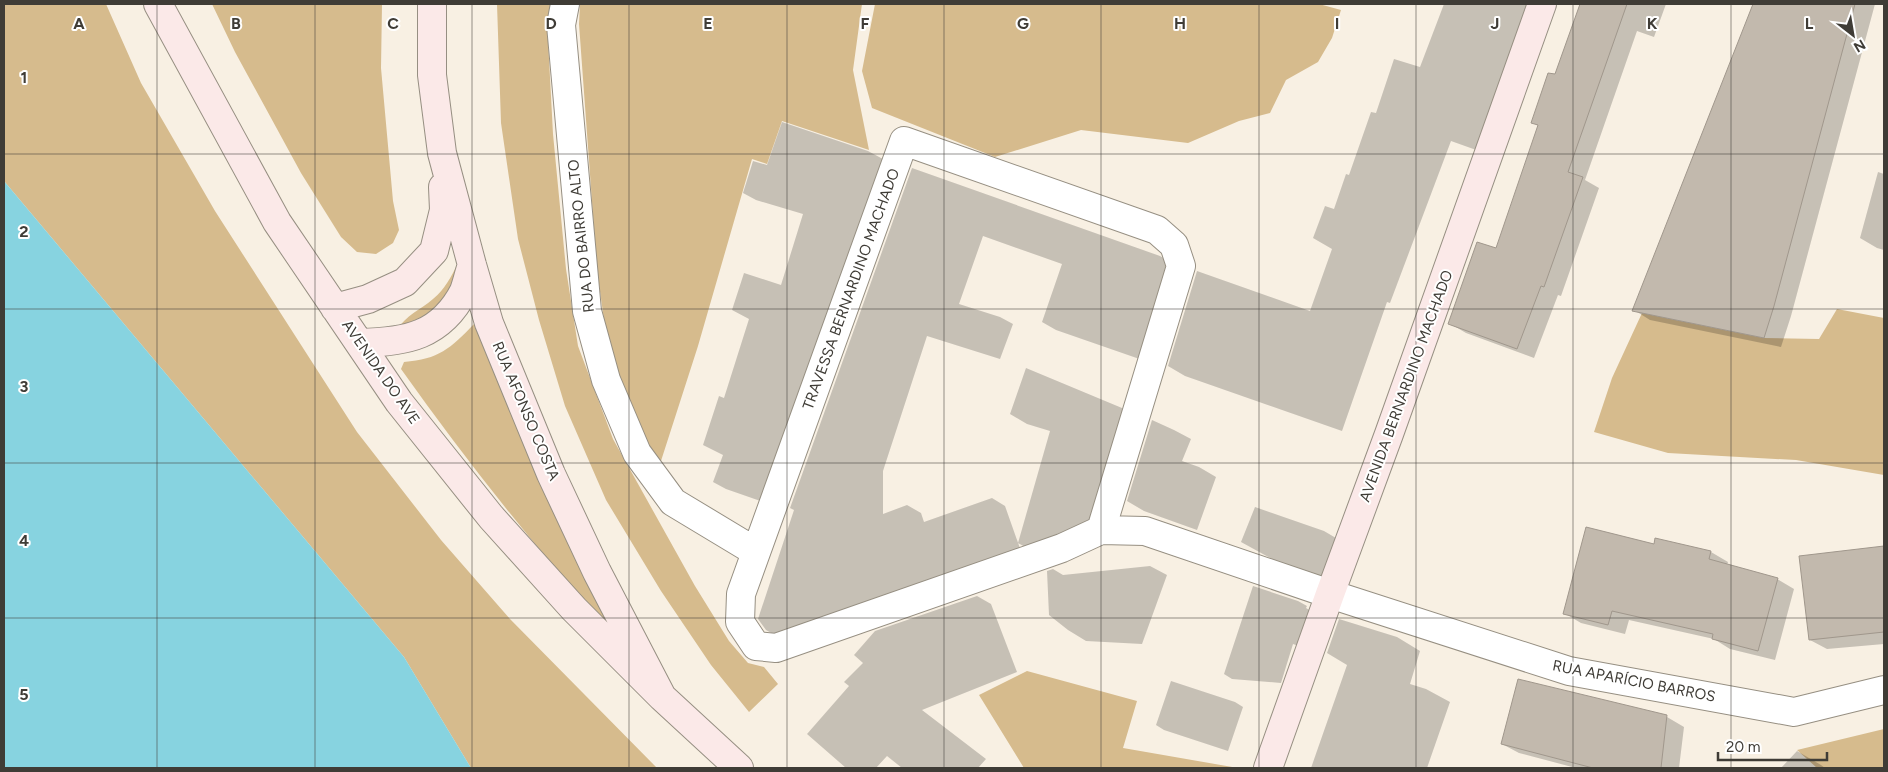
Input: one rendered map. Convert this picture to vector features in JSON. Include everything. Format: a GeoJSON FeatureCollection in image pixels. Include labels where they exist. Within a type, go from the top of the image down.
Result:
{"type":"FeatureCollection","features":[{"type":"Feature","properties":{"kind":"street","name":"AVENIDA DO AVE"},"geometry":{"type":"LineString","coordinates":[[158,4],[277,222],[399,402],[491,517],[574,609],[662,697]]}},
{"type":"Feature","properties":{"kind":"street","name":"RUA AFONSO COSTA"},"geometry":{"type":"LineString","coordinates":[[432,4],[432,75],[442,153],[489,322],[551,474],[597,572],[662,697],[738,768]]}},
{"type":"Feature","properties":{"kind":"street","name":"RUA DO BAIRRO ALTO"},"geometry":{"type":"LineString","coordinates":[[565,4],[561,25],[587,311],[606,380],[637,453],[673,502],[756,552]]}},
{"type":"Feature","properties":{"kind":"street","name":"AVENIDA BERNARDINO MACHADO"},"geometry":{"type":"LineString","coordinates":[[1268,768],[1542,4]]}},
{"type":"Feature","properties":{"kind":"street","name":"TRAVESSA BERNARDINO MACHADO"},"geometry":{"type":"LineString","coordinates":[[1101,530],[1182,266],[1174,245],[1157,230],[904,141],[741,594],[740,622],[756,646],[776,648],[1062,548],[1101,530],[1145,531],[1330,594]]}},
{"type":"Feature","properties":{"kind":"street"},"geometry":{"type":"LineString","coordinates":[[336,308],[368,299],[405,282],[434,251],[444,210],[442,153]]}},
{"type":"Feature","properties":{"kind":"street"},"geometry":{"type":"LineString","coordinates":[[360,343],[391,342],[420,334],[447,317],[464,290],[472,265]]}},
{"type":"Feature","properties":{"kind":"street","name":"RUA APARÍCIO BARROS"},"geometry":{"type":"LineString","coordinates":[[1330,594],[1569,671],[1794,712],[1884,690]]}},
{"type":"Feature","properties":{"kind":"shaded area"},"geometry":{"type":"Polygon","coordinates":[[[4,4],[106,4],[141,83],[215,211],[357,432],[441,540],[510,619],[657,768],[471,768],[404,657],[4,181],[4,4]]]}},
{"type":"Feature","properties":{"kind":"shaded area"},"geometry":{"type":"Polygon","coordinates":[[[212,4],[382,4],[381,68],[393,201],[399,230],[393,243],[376,254],[357,252],[341,237],[301,173],[235,52],[212,4]]]}},
{"type":"Feature","properties":{"kind":"shaded area"},"geometry":{"type":"Polygon","coordinates":[[[497,4],[552,4],[547,21],[553,134],[566,269],[578,346],[613,439],[695,586],[729,641],[748,663],[764,667],[778,684],[749,712],[711,665],[661,591],[606,500],[565,406],[539,320],[518,239],[501,123],[497,4]]]}},
{"type":"Feature","properties":{"kind":"shaded area"},"geometry":{"type":"Polygon","coordinates":[[[580,4],[862,4],[853,70],[869,150],[782,121],[767,164],[752,159],[698,346],[660,464],[644,439],[622,386],[605,327],[597,270],[579,24],[580,4]]]}},
{"type":"Feature","properties":{"kind":"shaded area"},"geometry":{"type":"Polygon","coordinates":[[[875,4],[1319,4],[1341,10],[1332,38],[1318,62],[1286,80],[1270,113],[1239,121],[1188,143],[1081,130],[995,157],[872,108],[862,71],[875,4]]]}},
{"type":"Feature","properties":{"kind":"shaded area"},"geometry":{"type":"Polygon","coordinates":[[[458,263],[466,263],[438,314],[397,330],[409,316],[441,291],[458,263]]]}},
{"type":"Feature","properties":{"kind":"shaded area"},"geometry":{"type":"Polygon","coordinates":[[[1837,309],[1884,318],[1884,475],[1796,460],[1668,453],[1594,432],[1612,378],[1642,313],[1764,338],[1819,339],[1837,309]]]}},
{"type":"Feature","properties":{"kind":"shaded area"},"geometry":{"type":"Polygon","coordinates":[[[474,324],[485,327],[525,448],[559,523],[633,652],[535,544],[476,470],[401,369],[404,362],[416,361],[443,351],[458,340],[474,324]]]}},
{"type":"Feature","properties":{"kind":"shaded area"},"geometry":{"type":"Polygon","coordinates":[[[1027,671],[1137,701],[1123,748],[1238,768],[1024,768],[979,695],[1027,671]]]}},
{"type":"Feature","properties":{"kind":"shaded area"},"geometry":{"type":"Polygon","coordinates":[[[1884,729],[1884,768],[1817,768],[1797,750],[1884,729]]]}},
{"type":"Feature","properties":{"kind":"water"},"geometry":{"type":"Polygon","coordinates":[[[4,181],[404,657],[471,768],[4,768],[4,181]]]}},
{"type":"Feature","properties":{"kind":"building"},"geometry":{"type":"Polygon","coordinates":[[[1580,4],[1627,4],[1568,172],[1583,177],[1544,287],[1541,286],[1517,349],[1448,324],[1477,242],[1496,248],[1538,125],[1531,123],[1548,73],[1555,74],[1580,4]]]}},
{"type":"Feature","properties":{"kind":"building"},"geometry":{"type":"Polygon","coordinates":[[[1753,4],[1855,4],[1764,338],[1632,311],[1753,4]]]}},
{"type":"Feature","properties":{"kind":"building"},"geometry":{"type":"Polygon","coordinates":[[[1586,527],[1654,544],[1655,538],[1711,551],[1709,559],[1778,578],[1758,651],[1712,639],[1713,634],[1612,611],[1608,625],[1563,614],[1586,527]]]}},
{"type":"Feature","properties":{"kind":"building"},"geometry":{"type":"Polygon","coordinates":[[[1884,546],[1884,632],[1809,640],[1799,556],[1884,546]]]}},
{"type":"Feature","properties":{"kind":"building"},"geometry":{"type":"Polygon","coordinates":[[[1518,679],[1667,715],[1661,768],[1593,768],[1501,744],[1518,679]]]}}]}
